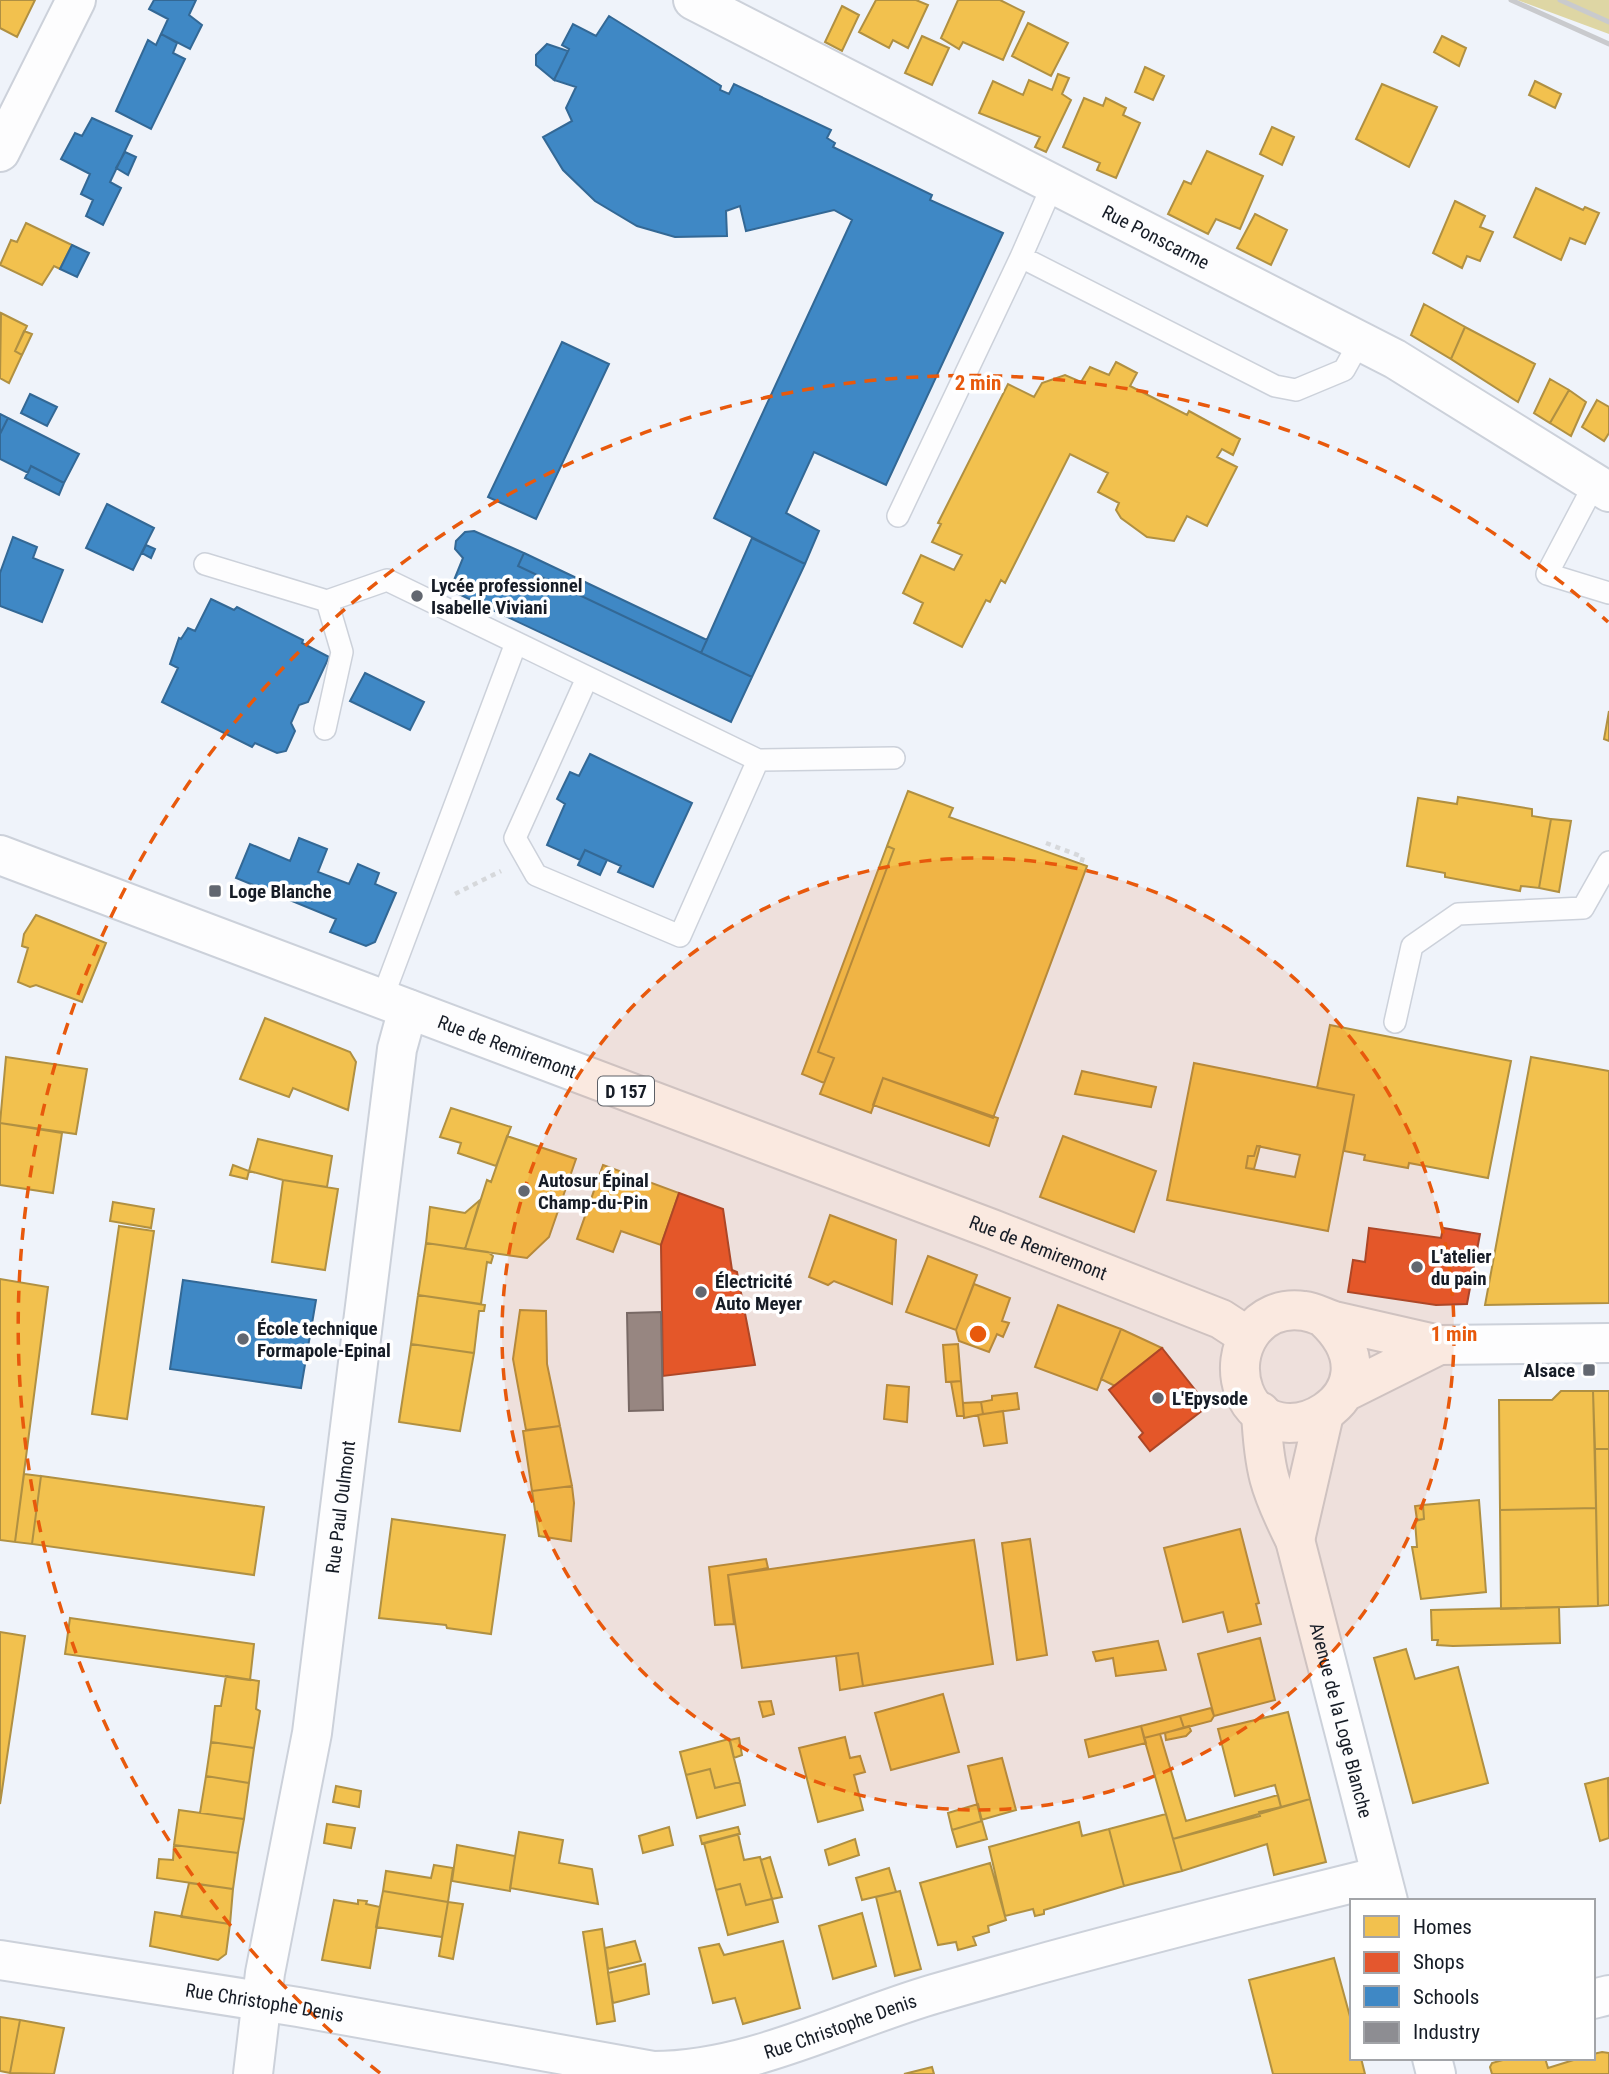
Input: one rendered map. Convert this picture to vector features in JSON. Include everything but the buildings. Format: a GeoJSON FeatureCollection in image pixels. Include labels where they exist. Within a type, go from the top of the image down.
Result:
{"type":"FeatureCollection","features":[{"type":"Feature","properties":{"kind":"street"},"geometry":{"type":"LineString","coordinates":[[0,152],[76,0]]}},
{"type":"Feature","properties":{"kind":"street","name":"Rue Ponscarme"},"geometry":{"type":"LineString","coordinates":[[693,0],[1395,359],[1602,487]]}},
{"type":"Feature","properties":{"kind":"street","name":"Rue de Remiremont"},"geometry":{"type":"LineString","coordinates":[[0,855],[992,1229],[1221,1319],[1247,1336]]}},
{"type":"Feature","properties":{"kind":"street","name":"Rue Paul Oulmont"},"geometry":{"type":"LineString","coordinates":[[253,2074],[265,1973],[312,1733],[397,1049],[395,1004]]}},
{"type":"Feature","properties":{"kind":"street"},"geometry":{"type":"LineString","coordinates":[[1439,1345],[1298,1423],[1279,1422],[1261,1412],[1246,1396],[1239,1377],[1239,1356],[1247,1336],[1262,1320],[1283,1311],[1304,1311],[1325,1319],[1439,1345],[1609,1343]]}},
{"type":"Feature","properties":{"kind":"street"},"geometry":{"type":"LineString","coordinates":[[1325,1319],[1341,1334],[1350,1354],[1351,1373],[1334,1403]]}},
{"type":"Feature","properties":{"kind":"street","name":"Avenue de la Loge Blanche"},"geometry":{"type":"LineString","coordinates":[[1295,1540],[1334,1403]]}},
{"type":"Feature","properties":{"kind":"street","name":"Avenue de la Loge Blanche"},"geometry":{"type":"LineString","coordinates":[[1261,1412],[1263,1457],[1271,1491],[1295,1540],[1384,1888]]}},
{"type":"Feature","properties":{"kind":"street","name":"Rue Christophe Denis"},"geometry":{"type":"LineString","coordinates":[[0,1960],[653,2071],[687,2071],[774,2049],[932,1995],[1384,1888]]}},
{"type":"Feature","properties":{"kind":"lane"},"geometry":{"type":"LineString","coordinates":[[898,516],[1053,184]]}},
{"type":"Feature","properties":{"kind":"lane"},"geometry":{"type":"LineString","coordinates":[[1021,257],[1275,387],[1296,390],[1344,370],[1360,341]]}},
{"type":"Feature","properties":{"kind":"lane"},"geometry":{"type":"LineString","coordinates":[[1602,487],[1547,574],[1609,593]]}},
{"type":"Feature","properties":{"kind":"lane"},"geometry":{"type":"LineString","coordinates":[[205,565],[327,601],[387,580],[758,760],[894,758]]}},
{"type":"Feature","properties":{"kind":"lane"},"geometry":{"type":"LineString","coordinates":[[325,729],[342,652],[327,601]]}},
{"type":"Feature","properties":{"kind":"lane"},"geometry":{"type":"LineString","coordinates":[[395,1004],[416,908],[516,643]]}},
{"type":"Feature","properties":{"kind":"lane"},"geometry":{"type":"LineString","coordinates":[[587,678],[515,838],[536,875],[680,936],[758,760]]}},
{"type":"Feature","properties":{"kind":"lane"},"geometry":{"type":"LineString","coordinates":[[1395,1022],[1412,946],[1458,914],[1583,908],[1609,862]]}},
{"type":"Feature","properties":{"kind":"path"},"geometry":{"type":"LineString","coordinates":[[1046,843],[1083,857],[1081,864]]}},
{"type":"Feature","properties":{"kind":"path"},"geometry":{"type":"LineString","coordinates":[[416,908],[429,907],[526,858]]}},
{"type":"Feature","properties":{"kind":"shaded area"},"geometry":{"type":"Polygon","coordinates":[[[1517,0],[1609,0],[1609,34],[1517,0]]]}},
{"type":"Feature","properties":{"kind":"railway"},"geometry":{"type":"LineString","coordinates":[[1511,0],[1609,44]]}},
{"type":"Feature","properties":{"kind":"railway"},"geometry":{"type":"LineString","coordinates":[[1560,0],[1609,22]]}},
{"type":"Feature","properties":{"kind":"place","name":"Lycée professionnel Isabelle Viviani"},"geometry":{"type":"Point","coordinates":[417,596]}},
{"type":"Feature","properties":{"kind":"place","name":"Loge Blanche"},"geometry":{"type":"Point","coordinates":[215,891]}},
{"type":"Feature","properties":{"kind":"place","name":"Autosur Épinal Champ-du-Pin"},"geometry":{"type":"Point","coordinates":[524,1191]}},
{"type":"Feature","properties":{"kind":"place","name":"L'atelier du pain"},"geometry":{"type":"Point","coordinates":[1417,1267]}},
{"type":"Feature","properties":{"kind":"place","name":"Électricité Auto Meyer"},"geometry":{"type":"Point","coordinates":[701,1292]}},
{"type":"Feature","properties":{"kind":"place","name":"École technique Formapole-Epinal"},"geometry":{"type":"Point","coordinates":[243,1339]}},
{"type":"Feature","properties":{"kind":"place","name":"Alsace"},"geometry":{"type":"Point","coordinates":[1589,1370]}},
{"type":"Feature","properties":{"kind":"place","name":"L'Epysode"},"geometry":{"type":"Point","coordinates":[1158,1398]}}]}
